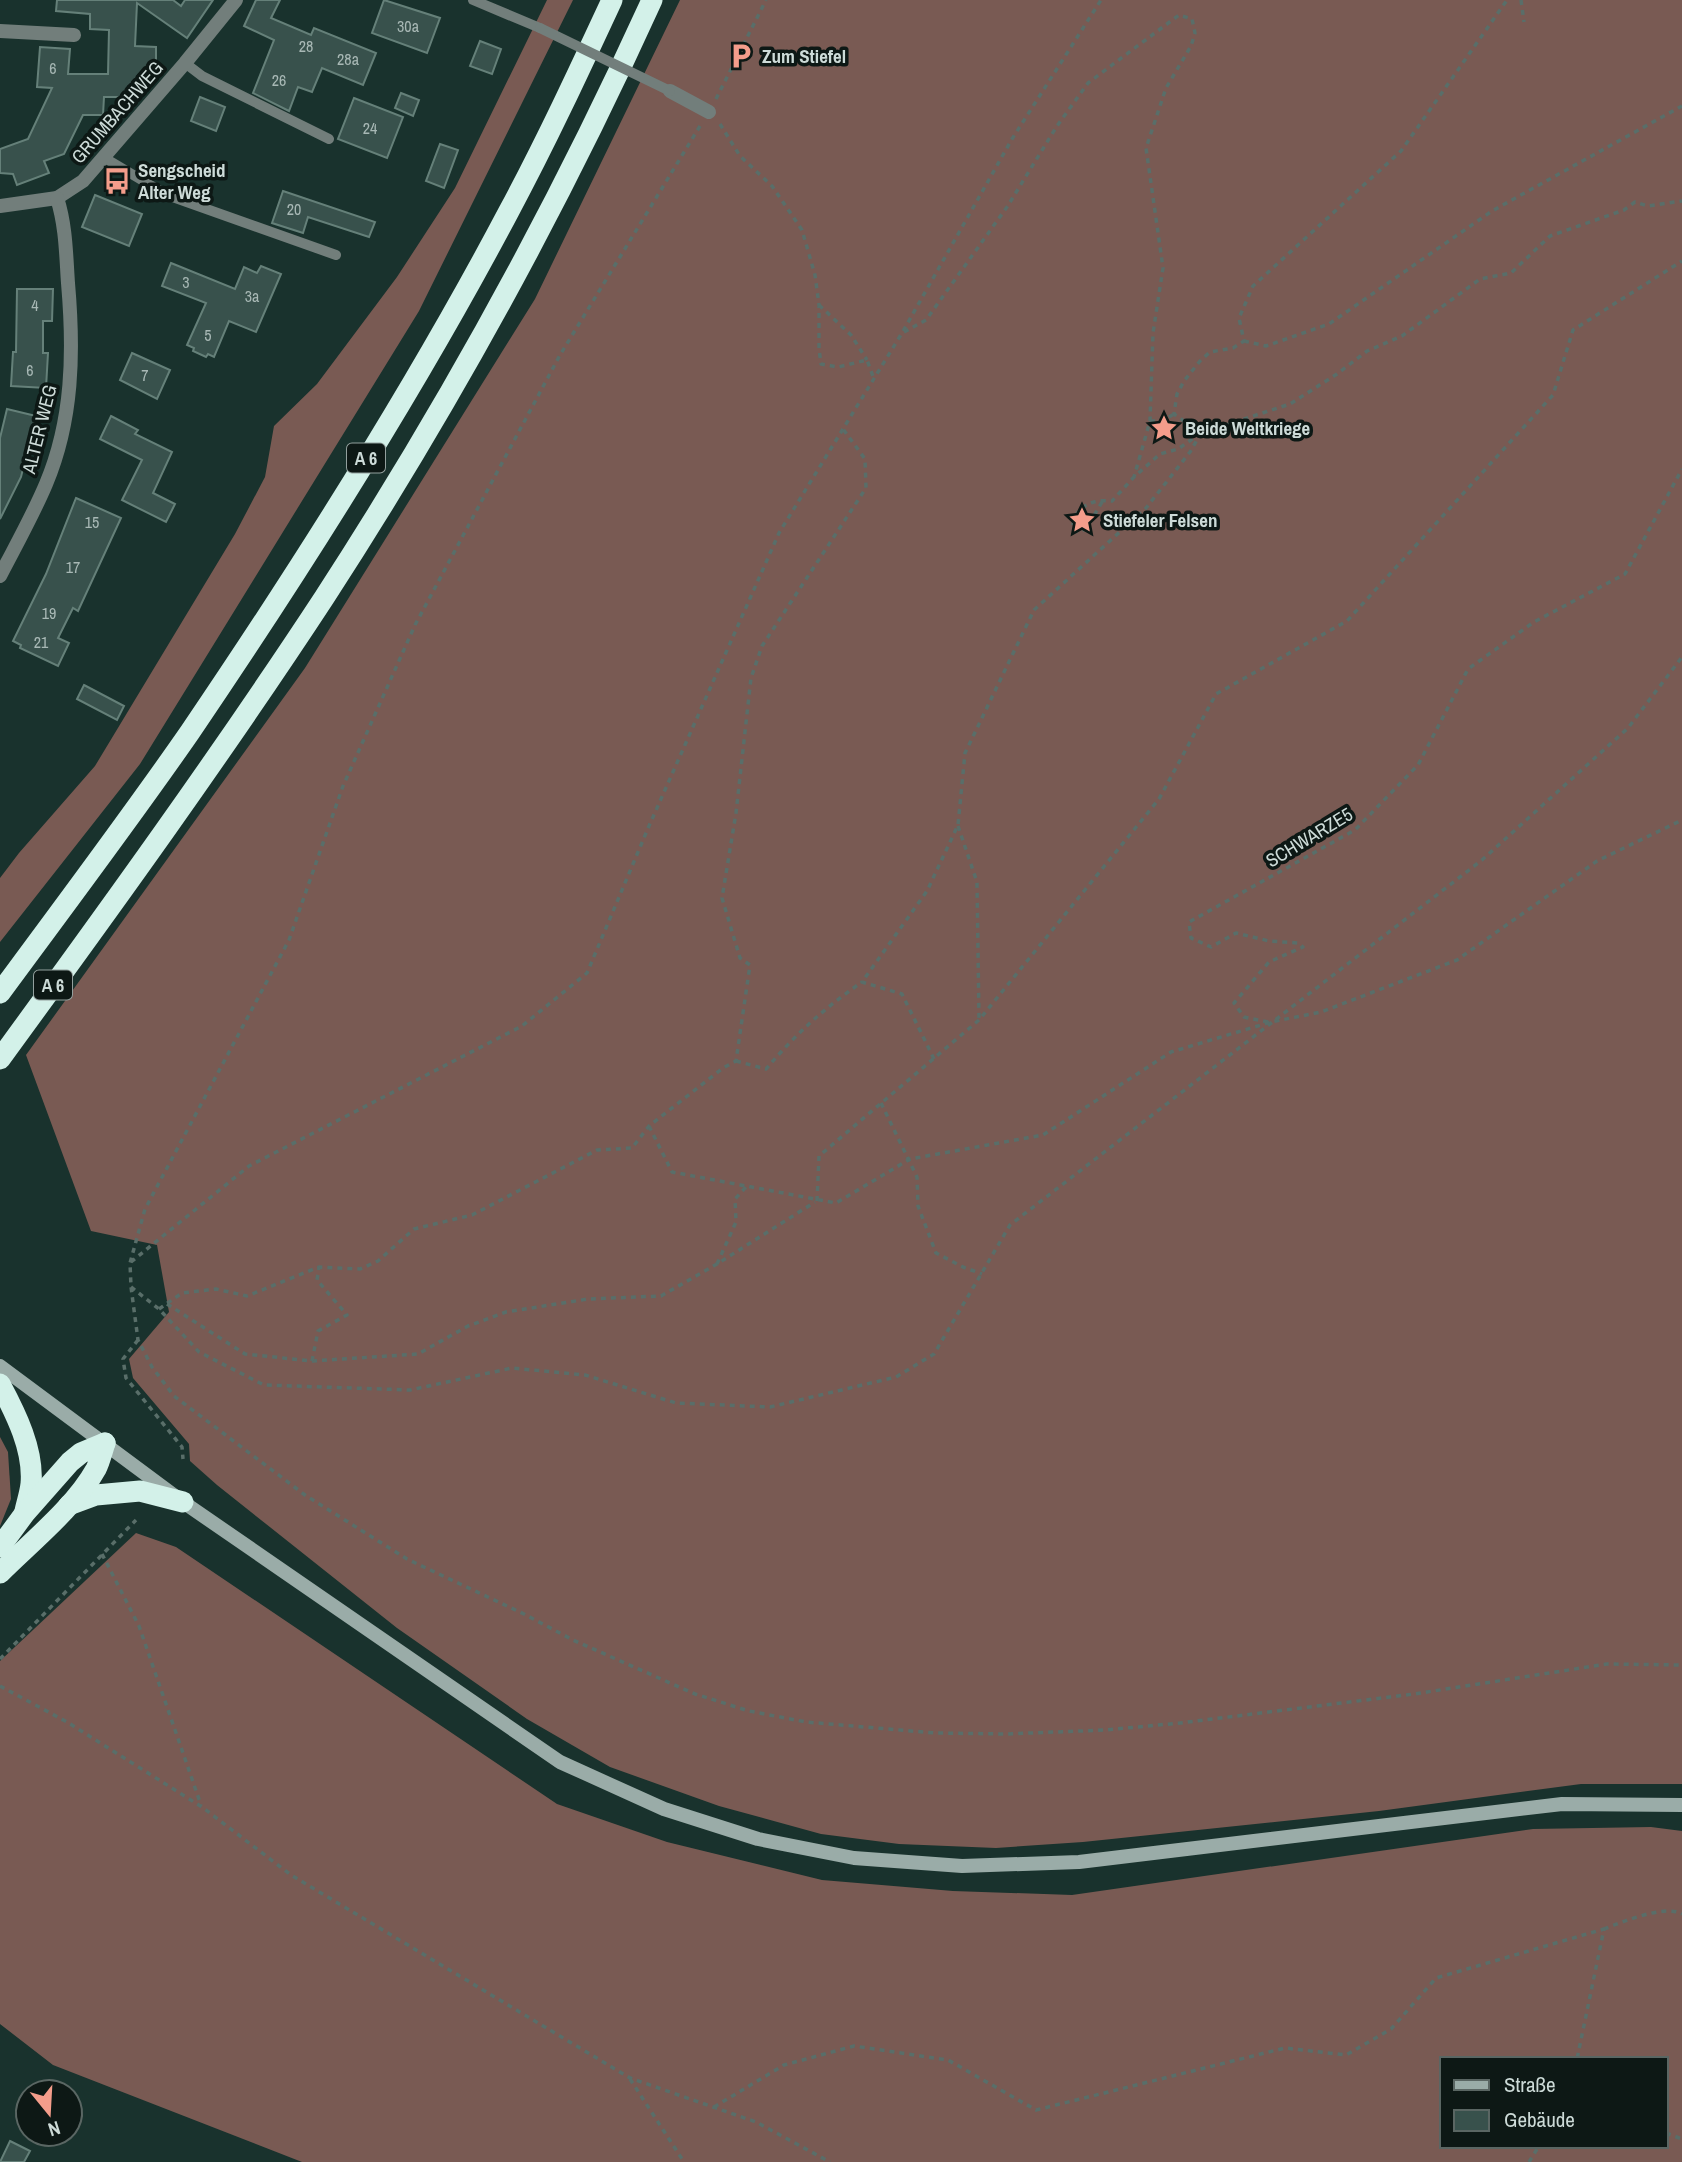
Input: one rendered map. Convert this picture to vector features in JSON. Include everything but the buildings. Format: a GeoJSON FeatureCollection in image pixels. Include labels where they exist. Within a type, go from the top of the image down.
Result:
{"type":"FeatureCollection","features":[{"type":"Feature","properties":{"kind":"highway","name":"A 6"},"geometry":{"type":"LineString","coordinates":[[0,993],[189,734],[360,470],[508,213],[612,0]]}},
{"type":"Feature","properties":{"kind":"highway","name":"A 6"},"geometry":{"type":"LineString","coordinates":[[0,1059],[216,758],[325,595],[417,447],[546,220],[652,0]]}},
{"type":"Feature","properties":{"kind":"highway"},"geometry":{"type":"LineString","coordinates":[[0,1384],[12,1407],[30,1456],[31,1483],[25,1513]]}},
{"type":"Feature","properties":{"kind":"highway"},"geometry":{"type":"LineString","coordinates":[[0,1573],[67,1506],[97,1467],[105,1443]]}},
{"type":"Feature","properties":{"kind":"highway"},"geometry":{"type":"LineString","coordinates":[[0,1546],[70,1462],[80,1453],[105,1443]]}},
{"type":"Feature","properties":{"kind":"highway"},"geometry":{"type":"LineString","coordinates":[[67,1506],[96,1494],[116,1491],[140,1491],[183,1502]]}},
{"type":"Feature","properties":{"kind":"main road"},"geometry":{"type":"LineString","coordinates":[[0,1366],[183,1502],[561,1762],[664,1809],[758,1839],[854,1858],[962,1866],[1079,1862],[1562,1804],[1682,1805]]}},
{"type":"Feature","properties":{"kind":"street","name":"GRUMBACHWEG"},"geometry":{"type":"LineString","coordinates":[[0,206],[57,198],[83,181],[236,0]]}},
{"type":"Feature","properties":{"kind":"street"},"geometry":{"type":"LineString","coordinates":[[0,30],[74,35]]}},
{"type":"Feature","properties":{"kind":"street"},"geometry":{"type":"LineString","coordinates":[[670,90],[709,112]]}},
{"type":"Feature","properties":{"kind":"street","name":"ALTER WEG"},"geometry":{"type":"LineString","coordinates":[[0,576],[47,483],[68,406],[72,366],[70,308],[64,228],[57,198]]}},
{"type":"Feature","properties":{"kind":"lane"},"geometry":{"type":"LineString","coordinates":[[473,0],[540,27],[670,90]]}},
{"type":"Feature","properties":{"kind":"lane"},"geometry":{"type":"LineString","coordinates":[[185,63],[202,76],[329,139]]}},
{"type":"Feature","properties":{"kind":"lane"},"geometry":{"type":"LineString","coordinates":[[103,158],[167,195],[336,256]]}},
{"type":"Feature","properties":{"kind":"path"},"geometry":{"type":"LineString","coordinates":[[766,0],[709,112],[560,355],[415,625],[343,786],[289,940],[145,1209],[130,1263],[131,1287],[138,1339],[152,1367],[174,1396],[305,1495],[407,1559],[573,1640],[695,1694],[749,1711],[806,1722],[935,1733],[1006,1734],[1105,1730],[1414,1693],[1607,1664],[1682,1665]]}},
{"type":"Feature","properties":{"kind":"path"},"geometry":{"type":"LineString","coordinates":[[130,1263],[249,1166],[522,1026],[587,973],[779,533],[902,333],[1012,139],[1101,0]]}},
{"type":"Feature","properties":{"kind":"path"},"geometry":{"type":"LineString","coordinates":[[1244,341],[1239,318],[1253,286],[1401,150],[1507,0]]}},
{"type":"Feature","properties":{"kind":"path"},"geometry":{"type":"LineString","coordinates":[[1521,0],[1524,22]]}},
{"type":"Feature","properties":{"kind":"path"},"geometry":{"type":"LineString","coordinates":[[902,333],[926,320],[1007,207],[1057,125],[1088,83],[1179,15],[1192,19],[1195,33],[1191,46],[1166,88],[1146,148],[1163,268],[1153,333],[1150,421],[1135,477]]}},
{"type":"Feature","properties":{"kind":"path"},"geometry":{"type":"LineString","coordinates":[[1174,414],[1177,394],[1184,380],[1210,352],[1233,348],[1244,341],[1266,346],[1329,324],[1492,211],[1682,106]]}},
{"type":"Feature","properties":{"kind":"path"},"geometry":{"type":"LineString","coordinates":[[709,112],[725,131],[740,156],[772,186],[802,230],[815,275],[820,305],[821,364],[838,368],[867,360]]}},
{"type":"Feature","properties":{"kind":"path"},"geometry":{"type":"LineString","coordinates":[[1102,502],[1087,527],[1081,532],[1074,531],[1074,517],[1094,502],[1112,501],[1160,454],[1178,449],[1201,433],[1290,404],[1367,351],[1402,336],[1480,279],[1511,273],[1549,236],[1624,210],[1635,202],[1648,206],[1682,201]]}},
{"type":"Feature","properties":{"kind":"path"},"geometry":{"type":"LineString","coordinates":[[817,1201],[819,1156],[979,1020],[1159,799],[1216,694],[1347,621],[1553,395],[1573,330],[1682,261]]}},
{"type":"Feature","properties":{"kind":"path"},"geometry":{"type":"LineString","coordinates":[[820,305],[852,335],[867,360],[874,379]]}},
{"type":"Feature","properties":{"kind":"path"},"geometry":{"type":"LineString","coordinates":[[1150,421],[1161,421],[1174,414]]}},
{"type":"Feature","properties":{"kind":"path"},"geometry":{"type":"LineString","coordinates":[[1174,414],[1201,433]]}},
{"type":"Feature","properties":{"kind":"path"},"geometry":{"type":"LineString","coordinates":[[736,1060],[750,965],[740,958],[722,898],[736,813],[751,678],[762,646],[866,488],[865,459],[843,429]]}},
{"type":"Feature","properties":{"kind":"path"},"geometry":{"type":"LineString","coordinates":[[159,1309],[182,1293],[216,1289],[247,1296],[319,1267],[360,1269],[378,1261],[414,1229],[472,1215],[597,1150],[632,1148],[649,1126],[736,1060],[766,1069],[797,1032],[862,982],[927,891],[958,825],[965,753],[1034,610],[1146,508],[1190,452],[1201,433]]}},
{"type":"Feature","properties":{"kind":"path","name":"SCHWARZE5"},"geometry":{"type":"LineString","coordinates":[[1270,1022],[1244,1017],[1234,1003],[1269,962],[1303,947],[1298,943],[1269,941],[1236,933],[1211,947],[1191,938],[1189,922],[1355,830],[1418,765],[1468,669],[1534,622],[1625,574],[1682,469]]}},
{"type":"Feature","properties":{"kind":"path"},"geometry":{"type":"LineString","coordinates":[[131,1287],[159,1309],[199,1352],[264,1385],[410,1390],[512,1368],[584,1375],[676,1403],[770,1407],[896,1377],[934,1354],[1010,1225],[1482,860],[1628,728],[1682,657]]}},
{"type":"Feature","properties":{"kind":"path"},"geometry":{"type":"LineString","coordinates":[[649,1126],[672,1172],[836,1203],[910,1159],[1043,1135],[1171,1052],[1270,1022],[1321,1012],[1457,960],[1598,861],[1682,820]]}},
{"type":"Feature","properties":{"kind":"path"},"geometry":{"type":"LineString","coordinates":[[958,825],[977,882],[979,1020]]}},
{"type":"Feature","properties":{"kind":"path"},"geometry":{"type":"LineString","coordinates":[[862,982],[902,994],[933,1059]]}},
{"type":"Feature","properties":{"kind":"path"},"geometry":{"type":"LineString","coordinates":[[881,1103],[917,1177],[918,1206],[936,1253],[982,1274]]}},
{"type":"Feature","properties":{"kind":"path"},"geometry":{"type":"LineString","coordinates":[[717,1264],[736,1222],[735,1199],[746,1187]]}},
{"type":"Feature","properties":{"kind":"path"},"geometry":{"type":"LineString","coordinates":[[167,1304],[246,1354],[312,1361],[418,1354],[468,1326],[506,1312],[588,1299],[661,1296],[817,1201]]}},
{"type":"Feature","properties":{"kind":"path"},"geometry":{"type":"LineString","coordinates":[[312,1361],[318,1331],[346,1315],[317,1280],[319,1267]]}},
{"type":"Feature","properties":{"kind":"path"},"geometry":{"type":"LineString","coordinates":[[138,1339],[123,1359],[126,1378],[182,1447],[183,1459]]}},
{"type":"Feature","properties":{"kind":"path"},"geometry":{"type":"LineString","coordinates":[[0,1659],[136,1520]]}},
{"type":"Feature","properties":{"kind":"path"},"geometry":{"type":"LineString","coordinates":[[102,1554],[139,1626],[202,1807]]}},
{"type":"Feature","properties":{"kind":"path"},"geometry":{"type":"LineString","coordinates":[[0,1686],[67,1722],[202,1807],[291,1875],[630,2078],[756,2122],[830,2162]]}},
{"type":"Feature","properties":{"kind":"path"},"geometry":{"type":"LineString","coordinates":[[713,2107],[784,2065],[854,2046],[948,2060],[1036,2110],[1285,2048],[1346,2055],[1391,2029],[1436,1978],[1604,1929],[1639,1916],[1676,1911],[1682,1914]]}},
{"type":"Feature","properties":{"kind":"path"},"geometry":{"type":"LineString","coordinates":[[1577,2057],[1604,1929]]}},
{"type":"Feature","properties":{"kind":"path"},"geometry":{"type":"LineString","coordinates":[[630,2078],[684,2162]]}},
{"type":"Feature","properties":{"kind":"shaded area"},"geometry":{"type":"Polygon","coordinates":[[[547,0],[573,0],[419,311],[140,764],[0,942],[0,878],[95,766],[235,534],[265,477],[274,426],[317,384],[397,277],[455,188],[547,0]]]}},
{"type":"Feature","properties":{"kind":"shaded area"},"geometry":{"type":"Polygon","coordinates":[[[680,0],[1682,0],[1682,1784],[1581,1784],[1379,1811],[1083,1842],[996,1848],[899,1844],[821,1834],[719,1806],[610,1767],[527,1719],[397,1628],[217,1485],[190,1461],[189,1444],[133,1378],[129,1359],[169,1312],[157,1245],[91,1231],[26,1055],[305,668],[535,299],[680,0]]]}},
{"type":"Feature","properties":{"kind":"shaded area"},"geometry":{"type":"Polygon","coordinates":[[[0,1437],[8,1452],[11,1499],[0,1526],[0,1437]]]}},
{"type":"Feature","properties":{"kind":"shaded area"},"geometry":{"type":"Polygon","coordinates":[[[136,1533],[176,1547],[557,1804],[667,1842],[822,1880],[953,1891],[1072,1895],[1533,1829],[1651,1827],[1682,1831],[1682,2162],[302,2162],[53,2065],[0,2024],[0,1661],[136,1533]]]}},
{"type":"Feature","properties":{"kind":"place","name":"Zum Stiefel"},"geometry":{"type":"Point","coordinates":[741,56]}},
{"type":"Feature","properties":{"kind":"place","name":"Sengscheid Alter Weg"},"geometry":{"type":"Point","coordinates":[117,181]}},
{"type":"Feature","properties":{"kind":"place","name":"Beide Weltkriege"},"geometry":{"type":"Point","coordinates":[1164,428]}},
{"type":"Feature","properties":{"kind":"place","name":"Stiefeler Felsen"},"geometry":{"type":"Point","coordinates":[1082,520]}}]}
